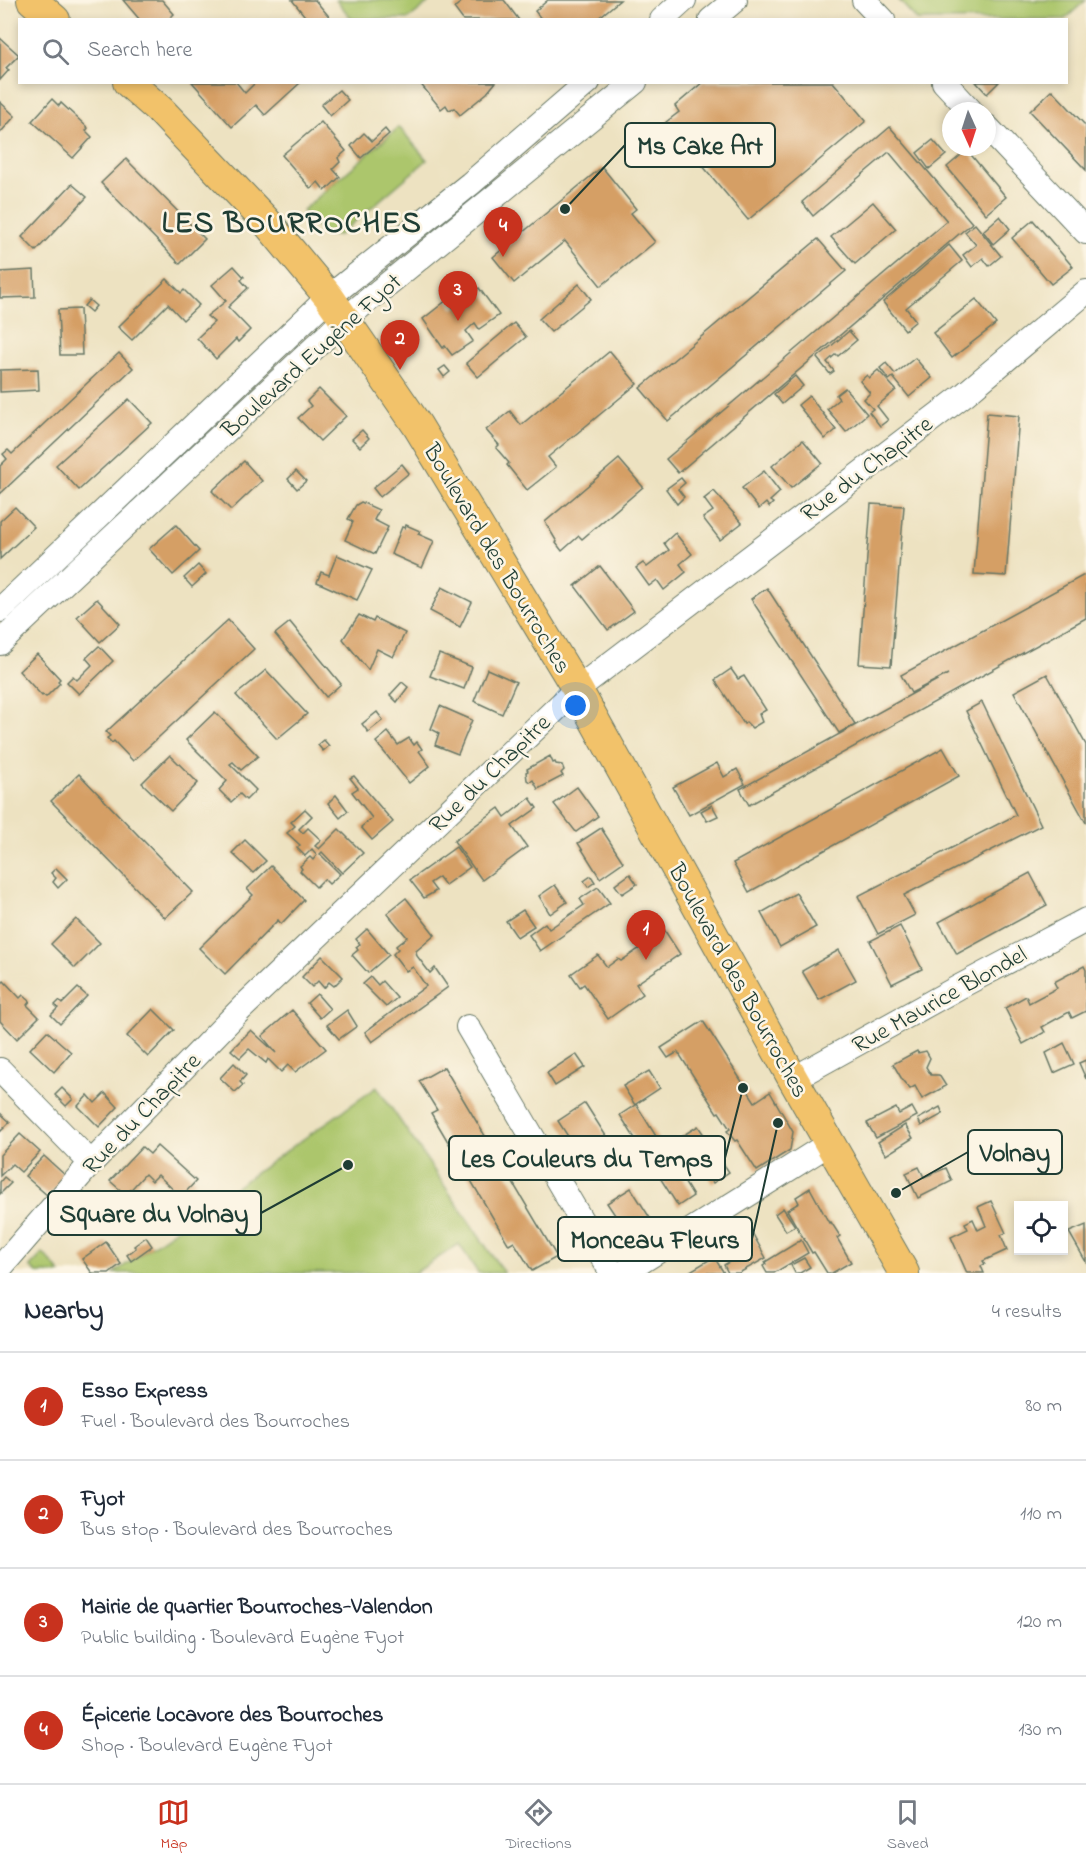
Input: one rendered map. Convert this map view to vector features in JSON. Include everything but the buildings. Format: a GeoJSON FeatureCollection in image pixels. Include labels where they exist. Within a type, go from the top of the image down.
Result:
{"type":"FeatureCollection","features":[{"type":"Feature","properties":{"kind":"main road"},"geometry":{"type":"LineString","coordinates":[[32,0],[53,18]]}},
{"type":"Feature","properties":{"kind":"main road","name":"Boulevard des Bourroches"},"geometry":{"type":"LineString","coordinates":[[130,84],[162,112],[265,220],[337,308],[417,425],[577,689],[793,1079],[904,1273]]}},
{"type":"Feature","properties":{"kind":"street"},"geometry":{"type":"LineString","coordinates":[[664,18],[684,0]]}},
{"type":"Feature","properties":{"kind":"street"},"geometry":{"type":"LineString","coordinates":[[713,18],[735,0]]}},
{"type":"Feature","properties":{"kind":"street"},"geometry":{"type":"LineString","coordinates":[[864,0],[881,18]]}},
{"type":"Feature","properties":{"kind":"street","name":"Boulevard Eugène Fyot"},"geometry":{"type":"LineString","coordinates":[[0,610],[337,308],[471,184],[586,84]]}},
{"type":"Feature","properties":{"kind":"street","name":"Boulevard Eugène Fyot"},"geometry":{"type":"LineString","coordinates":[[0,643],[337,308],[632,84]]}},
{"type":"Feature","properties":{"kind":"street"},"geometry":{"type":"LineString","coordinates":[[946,84],[963,102]]}},
{"type":"Feature","properties":{"kind":"street"},"geometry":{"type":"LineString","coordinates":[[996,137],[1086,232]]}},
{"type":"Feature","properties":{"kind":"street","name":"Rue du Chapitre"},"geometry":{"type":"LineString","coordinates":[[0,1268],[91,1163],[242,1008],[577,689],[965,394],[1086,292]]}},
{"type":"Feature","properties":{"kind":"street","name":"Rue Maurice Blondel"},"geometry":{"type":"LineString","coordinates":[[793,1079],[1086,920]]}},
{"type":"Feature","properties":{"kind":"street"},"geometry":{"type":"LineString","coordinates":[[468,1027],[612,1273]]}},
{"type":"Feature","properties":{"kind":"street"},"geometry":{"type":"LineString","coordinates":[[0,1070],[91,1163]]}},
{"type":"Feature","properties":{"kind":"street"},"geometry":{"type":"LineString","coordinates":[[624,1273],[830,1143]]}},
{"type":"Feature","properties":{"kind":"green space"},"geometry":{"type":"Polygon","coordinates":[[[336,0],[432,0],[409,18],[351,18],[336,0]]]}},
{"type":"Feature","properties":{"kind":"green space"},"geometry":{"type":"Polygon","coordinates":[[[899,0],[1086,0],[1066,18],[915,18],[899,0]]]}},
{"type":"Feature","properties":{"kind":"green space"},"geometry":{"type":"Polygon","coordinates":[[[399,127],[427,160],[339,235],[325,235],[302,211],[399,127]]]}},
{"type":"Feature","properties":{"kind":"green space"},"geometry":{"type":"Polygon","coordinates":[[[377,1087],[504,1273],[478,1273],[459,1244],[415,1273],[114,1273],[377,1087]]]}},
{"type":"Feature","properties":{"kind":"green space"},"geometry":{"type":"Polygon","coordinates":[[[43,1253],[61,1273],[37,1273],[30,1267],[43,1253]]]}},
{"type":"Feature","properties":{"kind":"place","name":"Ms Cake Art"},"geometry":{"type":"Point","coordinates":[565,209]}},
{"type":"Feature","properties":{"kind":"place","name":"Épicerie Locavore des Bourroches"},"geometry":{"type":"Point","coordinates":[503,257]}},
{"type":"Feature","properties":{"kind":"place","name":"Mairie de quartier Bourroches-Valendon"},"geometry":{"type":"Point","coordinates":[458,321]}},
{"type":"Feature","properties":{"kind":"place","name":"Fyot"},"geometry":{"type":"Point","coordinates":[400,370]}},
{"type":"Feature","properties":{"kind":"place","name":"Esso Express"},"geometry":{"type":"Point","coordinates":[646,960]}},
{"type":"Feature","properties":{"kind":"place","name":"Les Couleurs du Temps"},"geometry":{"type":"Point","coordinates":[743,1088]}},
{"type":"Feature","properties":{"kind":"place","name":"Monceau Fleurs"},"geometry":{"type":"Point","coordinates":[778,1123]}},
{"type":"Feature","properties":{"kind":"place","name":"Square du Volnay"},"geometry":{"type":"Point","coordinates":[348,1165]}},
{"type":"Feature","properties":{"kind":"place","name":"Volnay"},"geometry":{"type":"Point","coordinates":[896,1193]}},
{"type":"Feature","properties":{"kind":"district","name":"LES BOURROCHES"},"geometry":{"type":"Point","coordinates":[292,222]}}]}
